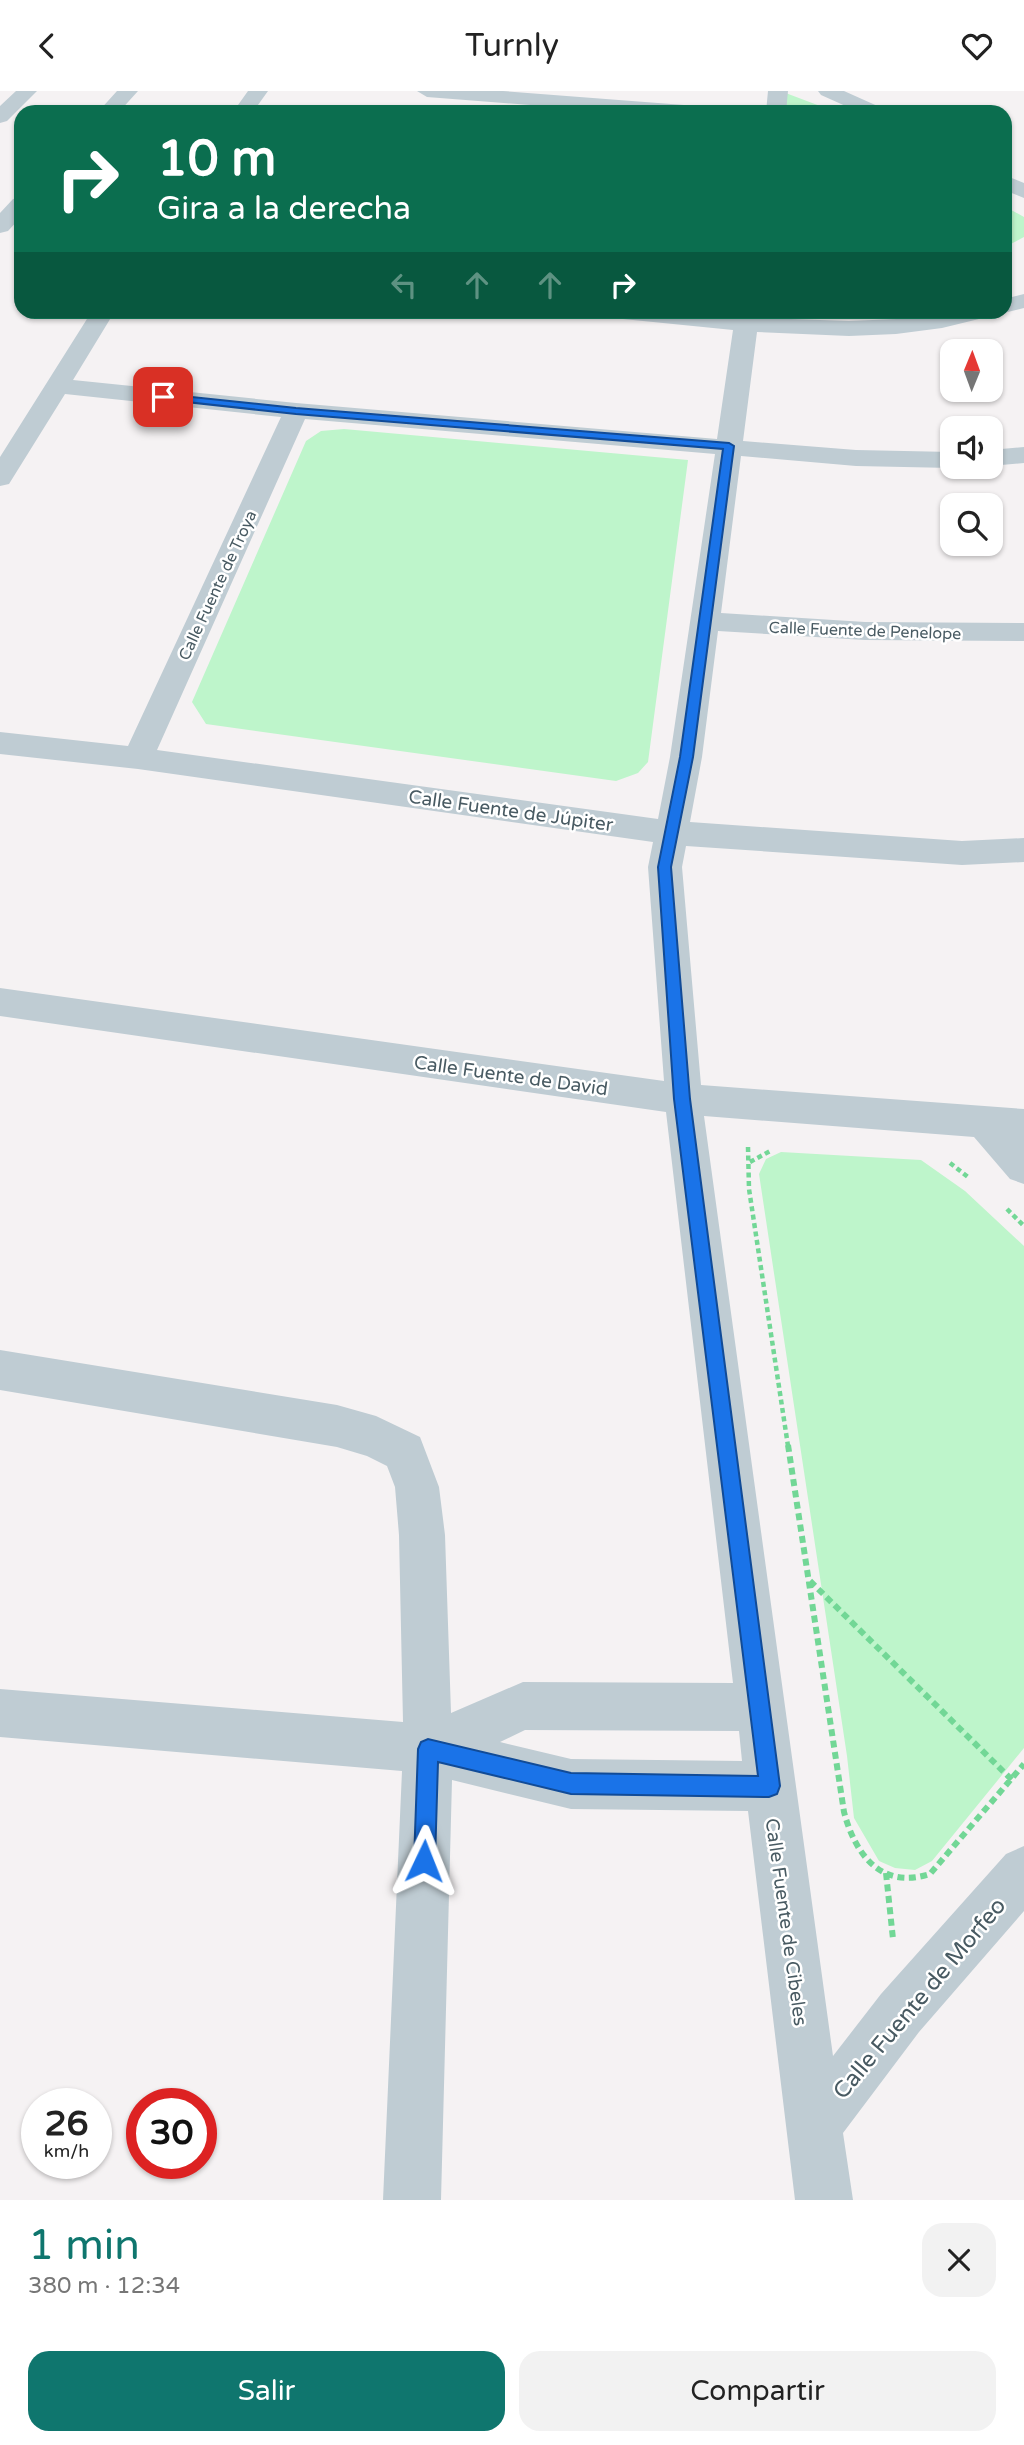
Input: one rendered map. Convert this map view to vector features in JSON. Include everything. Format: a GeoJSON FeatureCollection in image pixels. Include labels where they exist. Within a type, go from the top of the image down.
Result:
{"type":"FeatureCollection","features":[{"type":"Feature","properties":{"kind":"street"},"geometry":{"type":"LineString","coordinates":[[0,117],[27,91]]}},
{"type":"Feature","properties":{"kind":"street"},"geometry":{"type":"LineString","coordinates":[[115,105],[128,91]]}},
{"type":"Feature","properties":{"kind":"street"},"geometry":{"type":"LineString","coordinates":[[427,91],[611,105]]}},
{"type":"Feature","properties":{"kind":"street"},"geometry":{"type":"LineString","coordinates":[[828,91],[859,105]]}},
{"type":"Feature","properties":{"kind":"street"},"geometry":{"type":"LineString","coordinates":[[0,226],[14,211]]}},
{"type":"Feature","properties":{"kind":"street"},"geometry":{"type":"LineString","coordinates":[[0,478],[99,319]]}},
{"type":"Feature","properties":{"kind":"street","name":"Calle Fuente de Cibeles"},"geometry":{"type":"LineString","coordinates":[[747,319],[686,757],[664,867],[682,1099],[824,2200]]}},
{"type":"Feature","properties":{"kind":"street"},"geometry":{"type":"LineString","coordinates":[[773,319],[889,328],[959,319]]}},
{"type":"Feature","properties":{"kind":"street"},"geometry":{"type":"LineString","coordinates":[[57,386],[296,411],[856,458],[940,460]]}},
{"type":"Feature","properties":{"kind":"street","name":"Calle Fuente de Troya"},"geometry":{"type":"LineString","coordinates":[[138,758],[296,411]]}},
{"type":"Feature","properties":{"kind":"street"},"geometry":{"type":"LineString","coordinates":[[1003,457],[1024,455]]}},
{"type":"Feature","properties":{"kind":"street","name":"Calle Fuente de Penelope"},"geometry":{"type":"LineString","coordinates":[[706,621],[807,630],[923,634],[1024,632]]}},
{"type":"Feature","properties":{"kind":"street","name":"Calle Fuente de Júpiter"},"geometry":{"type":"LineString","coordinates":[[0,743],[138,758],[672,833],[962,853],[1024,850]]}},
{"type":"Feature","properties":{"kind":"street","name":"Calle Fuente de David"},"geometry":{"type":"LineString","coordinates":[[0,1002],[682,1099],[1024,1125]]}},
{"type":"Feature","properties":{"kind":"street"},"geometry":{"type":"LineString","coordinates":[[986,1124],[1024,1167]]}},
{"type":"Feature","properties":{"kind":"street"},"geometry":{"type":"LineString","coordinates":[[0,1370],[337,1426],[376,1437],[404,1452],[417,1487],[422,1535],[428,1749],[412,2200]]}},
{"type":"Feature","properties":{"kind":"street"},"geometry":{"type":"LineString","coordinates":[[428,1749],[523,1706],[759,1707]]}},
{"type":"Feature","properties":{"kind":"street"},"geometry":{"type":"LineString","coordinates":[[0,1713],[428,1749],[571,1784],[769,1786]]}},
{"type":"Feature","properties":{"kind":"street","name":"Calle Fuente de Morfeo"},"geometry":{"type":"LineString","coordinates":[[814,2126],[900,2013],[1024,1872]]}},
{"type":"Feature","properties":{"kind":"path"},"geometry":{"type":"LineString","coordinates":[[741,1104],[750,1162],[749,1189],[844,1812],[852,1842],[865,1859],[886,1873],[912,1880],[930,1874],[1024,1765]]}},
{"type":"Feature","properties":{"kind":"path"},"geometry":{"type":"LineString","coordinates":[[750,1162],[774,1149]]}},
{"type":"Feature","properties":{"kind":"path"},"geometry":{"type":"LineString","coordinates":[[945,1160],[976,1183]]}},
{"type":"Feature","properties":{"kind":"path"},"geometry":{"type":"LineString","coordinates":[[1002,1203],[1024,1226]]}},
{"type":"Feature","properties":{"kind":"path"},"geometry":{"type":"LineString","coordinates":[[810,1581],[1012,1780]]}},
{"type":"Feature","properties":{"kind":"green space"},"geometry":{"type":"Polygon","coordinates":[[[783,92],[817,105],[783,105],[783,92]]]}},
{"type":"Feature","properties":{"kind":"green space"},"geometry":{"type":"Polygon","coordinates":[[[1012,210],[1024,217],[1024,237],[1012,243],[1012,210]]]}},
{"type":"Feature","properties":{"kind":"green space"},"geometry":{"type":"Polygon","coordinates":[[[344,429],[688,460],[648,762],[638,773],[616,781],[206,724],[192,702],[306,441],[321,431],[344,429]]]}},
{"type":"Feature","properties":{"kind":"green space"},"geometry":{"type":"Polygon","coordinates":[[[781,1152],[921,1160],[965,1191],[1024,1246],[1024,1748],[932,1861],[915,1870],[895,1868],[879,1861],[854,1818],[847,1756],[759,1174],[766,1159],[781,1152]]]}},
{"type":"Feature","properties":{"kind":"route"},"geometry":{"type":"LineString","coordinates":[[163,397],[296,411],[729,446],[686,757],[664,867],[682,1099],[769,1786],[571,1784],[428,1749],[424,1861]]}}]}
